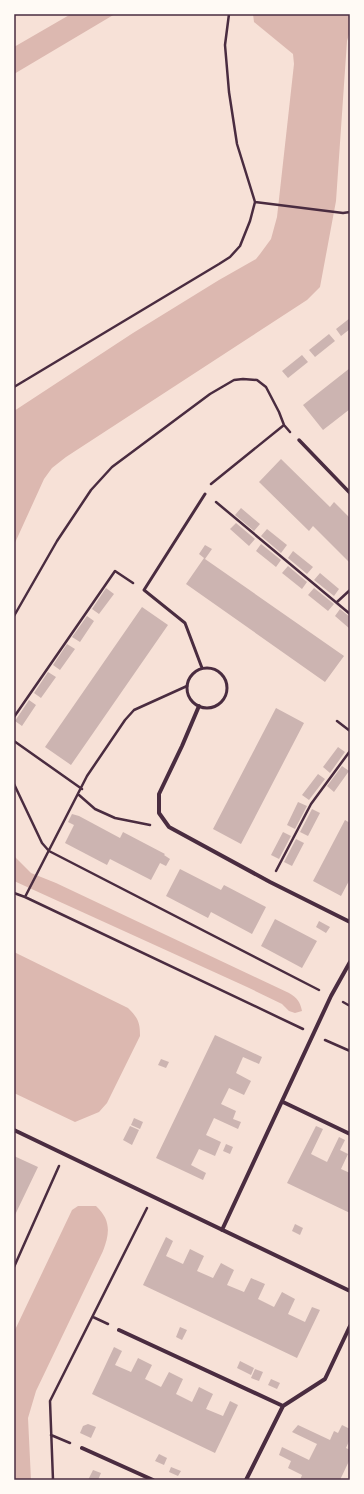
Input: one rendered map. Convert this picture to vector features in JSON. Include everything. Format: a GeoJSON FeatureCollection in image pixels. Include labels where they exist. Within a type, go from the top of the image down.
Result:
{"type":"FeatureCollection","features":[{"type":"Feature","properties":{"kind":"street"},"geometry":{"type":"LineString","coordinates":[[299,440],[350,492]]}},
{"type":"Feature","properties":{"kind":"street"},"geometry":{"type":"LineString","coordinates":[[199,706],[159,794],[159,813],[168,827],[270,882],[350,922]]}},
{"type":"Feature","properties":{"kind":"street"},"geometry":{"type":"LineString","coordinates":[[222,1230],[283,1102],[331,996],[350,962]]}},
{"type":"Feature","properties":{"kind":"street"},"geometry":{"type":"LineString","coordinates":[[283,1102],[350,1134]]}},
{"type":"Feature","properties":{"kind":"street"},"geometry":{"type":"LineString","coordinates":[[14,1130],[350,1291]]}},
{"type":"Feature","properties":{"kind":"street"},"geometry":{"type":"LineString","coordinates":[[246,1480],[283,1406],[325,1379],[350,1326]]}},
{"type":"Feature","properties":{"kind":"street"},"geometry":{"type":"LineString","coordinates":[[119,1330],[283,1406]]}},
{"type":"Feature","properties":{"kind":"street"},"geometry":{"type":"LineString","coordinates":[[82,1448],[153,1480]]}},
{"type":"Feature","properties":{"kind":"lane"},"geometry":{"type":"LineString","coordinates":[[202,668],[185,623],[144,590],[205,494]]}},
{"type":"Feature","properties":{"kind":"lane"},"geometry":{"type":"LineString","coordinates":[[202,668],[216,670],[225,679],[227,692],[221,702],[216,706],[204,708],[189,698],[187,692],[188,680],[202,668]]}},
{"type":"Feature","properties":{"kind":"path"},"geometry":{"type":"LineString","coordinates":[[14,388],[230,257],[240,246],[250,222],[255,202],[237,144],[229,92],[225,45],[229,14]]}},
{"type":"Feature","properties":{"kind":"path"},"geometry":{"type":"LineString","coordinates":[[255,202],[265,202],[343,213],[350,212]]}},
{"type":"Feature","properties":{"kind":"path"},"geometry":{"type":"LineString","coordinates":[[14,616],[57,541],[91,490],[112,467],[210,394],[234,380],[257,380],[266,387],[284,425],[299,440]]}},
{"type":"Feature","properties":{"kind":"path"},"geometry":{"type":"LineString","coordinates":[[284,425],[210,484],[205,494],[226,509],[350,614]]}},
{"type":"Feature","properties":{"kind":"path"},"geometry":{"type":"LineString","coordinates":[[14,717],[114,571],[144,590]]}},
{"type":"Feature","properties":{"kind":"path"},"geometry":{"type":"LineString","coordinates":[[337,602],[350,590]]}},
{"type":"Feature","properties":{"kind":"path"},"geometry":{"type":"LineString","coordinates":[[25,897],[82,789],[87,776],[125,720],[134,710],[187,686]]}},
{"type":"Feature","properties":{"kind":"path"},"geometry":{"type":"LineString","coordinates":[[337,721],[350,731]]}},
{"type":"Feature","properties":{"kind":"path"},"geometry":{"type":"LineString","coordinates":[[14,741],[82,789]]}},
{"type":"Feature","properties":{"kind":"path"},"geometry":{"type":"LineString","coordinates":[[270,882],[311,804],[350,751]]}},
{"type":"Feature","properties":{"kind":"path"},"geometry":{"type":"LineString","coordinates":[[14,784],[42,843],[49,851],[331,996]]}},
{"type":"Feature","properties":{"kind":"path"},"geometry":{"type":"LineString","coordinates":[[78,795],[95,809],[114,818],[168,827]]}},
{"type":"Feature","properties":{"kind":"path"},"geometry":{"type":"LineString","coordinates":[[14,893],[350,1051]]}},
{"type":"Feature","properties":{"kind":"path"},"geometry":{"type":"LineString","coordinates":[[14,1267],[64,1154]]}},
{"type":"Feature","properties":{"kind":"path"},"geometry":{"type":"LineString","coordinates":[[53,1480],[50,1401],[152,1196]]}},
{"type":"Feature","properties":{"kind":"path"},"geometry":{"type":"LineString","coordinates":[[51,1435],[82,1448]]}},
{"type":"Feature","properties":{"kind":"shaded area"},"geometry":{"type":"Polygon","coordinates":[[[71,14],[115,14],[14,74],[14,47],[71,14]]]}},
{"type":"Feature","properties":{"kind":"shaded area"},"geometry":{"type":"Polygon","coordinates":[[[253,14],[350,14],[350,31],[347,41],[336,201],[320,287],[307,300],[66,457],[52,468],[44,479],[14,545],[14,411],[133,333],[256,259],[271,239],[277,217],[294,64],[293,54],[254,22],[253,14]]]}},
{"type":"Feature","properties":{"kind":"shaded area"},"geometry":{"type":"Polygon","coordinates":[[[14,856],[31,873],[56,883],[289,993],[298,1000],[302,1011],[295,1013],[289,1011],[282,1004],[247,987],[14,881],[14,856]]]}},
{"type":"Feature","properties":{"kind":"shaded area"},"geometry":{"type":"Polygon","coordinates":[[[14,952],[128,1008],[136,1018],[140,1027],[140,1036],[107,1103],[99,1112],[75,1122],[14,1093],[14,952]]]}},
{"type":"Feature","properties":{"kind":"shaded area"},"geometry":{"type":"Polygon","coordinates":[[[78,1206],[96,1206],[101,1211],[107,1222],[107,1238],[103,1251],[36,1391],[28,1418],[31,1480],[14,1480],[14,1332],[72,1210],[78,1206]]]}},
{"type":"Feature","properties":{"kind":"building"},"geometry":{"type":"Polygon","coordinates":[[[350,318],[350,329],[341,336],[336,329],[350,318]]]}},
{"type":"Feature","properties":{"kind":"building"},"geometry":{"type":"Polygon","coordinates":[[[329,334],[335,341],[315,357],[309,350],[329,334]]]}},
{"type":"Feature","properties":{"kind":"building"},"geometry":{"type":"Polygon","coordinates":[[[302,355],[308,362],[288,378],[282,371],[302,355]]]}},
{"type":"Feature","properties":{"kind":"building"},"geometry":{"type":"Polygon","coordinates":[[[350,368],[350,409],[323,430],[303,405],[350,368]]]}},
{"type":"Feature","properties":{"kind":"building"},"geometry":{"type":"Polygon","coordinates":[[[281,459],[330,507],[334,502],[350,518],[350,563],[313,526],[309,531],[259,482],[281,459]]]}},
{"type":"Feature","properties":{"kind":"building"},"geometry":{"type":"Polygon","coordinates":[[[241,508],[260,524],[254,531],[235,515],[241,508]]]}},
{"type":"Feature","properties":{"kind":"building"},"geometry":{"type":"Polygon","coordinates":[[[236,523],[255,539],[249,546],[230,529],[236,523]]]}},
{"type":"Feature","properties":{"kind":"building"},"geometry":{"type":"Polygon","coordinates":[[[267,529],[287,545],[281,553],[261,536],[267,529]]]}},
{"type":"Feature","properties":{"kind":"building"},"geometry":{"type":"Polygon","coordinates":[[[261,544],[281,560],[276,567],[256,551],[261,544]]]}},
{"type":"Feature","properties":{"kind":"building"},"geometry":{"type":"Polygon","coordinates":[[[205,545],[212,549],[205,559],[344,656],[325,682],[186,584],[204,558],[199,554],[205,545]]]}},
{"type":"Feature","properties":{"kind":"building"},"geometry":{"type":"Polygon","coordinates":[[[293,551],[313,567],[307,574],[288,558],[293,551]]]}},
{"type":"Feature","properties":{"kind":"building"},"geometry":{"type":"Polygon","coordinates":[[[288,566],[307,582],[302,589],[282,573],[288,566]]]}},
{"type":"Feature","properties":{"kind":"building"},"geometry":{"type":"Polygon","coordinates":[[[320,573],[339,589],[334,596],[314,580],[320,573]]]}},
{"type":"Feature","properties":{"kind":"building"},"geometry":{"type":"Polygon","coordinates":[[[106,588],[114,594],[99,614],[92,609],[106,588]]]}},
{"type":"Feature","properties":{"kind":"building"},"geometry":{"type":"Polygon","coordinates":[[[314,588],[334,604],[328,611],[308,595],[314,588]]]}},
{"type":"Feature","properties":{"kind":"building"},"geometry":{"type":"Polygon","coordinates":[[[142,607],[168,625],[71,765],[45,747],[142,607]]]}},
{"type":"Feature","properties":{"kind":"building"},"geometry":{"type":"Polygon","coordinates":[[[340,609],[350,617],[350,629],[335,616],[340,609]]]}},
{"type":"Feature","properties":{"kind":"building"},"geometry":{"type":"Polygon","coordinates":[[[87,616],[94,621],[80,642],[72,637],[87,616]]]}},
{"type":"Feature","properties":{"kind":"building"},"geometry":{"type":"Polygon","coordinates":[[[67,644],[75,649],[60,670],[53,665],[67,644]]]}},
{"type":"Feature","properties":{"kind":"building"},"geometry":{"type":"Polygon","coordinates":[[[48,672],[56,677],[41,698],[34,693],[48,672]]]}},
{"type":"Feature","properties":{"kind":"building"},"geometry":{"type":"Polygon","coordinates":[[[29,700],[36,705],[22,726],[15,721],[29,700]]]}},
{"type":"Feature","properties":{"kind":"building"},"geometry":{"type":"Polygon","coordinates":[[[276,708],[304,723],[241,844],[213,829],[276,708]]]}},
{"type":"Feature","properties":{"kind":"building"},"geometry":{"type":"Polygon","coordinates":[[[338,747],[345,752],[330,773],[323,767],[338,747]]]}},
{"type":"Feature","properties":{"kind":"building"},"geometry":{"type":"Polygon","coordinates":[[[342,766],[349,771],[334,792],[327,786],[342,766]]]}},
{"type":"Feature","properties":{"kind":"building"},"geometry":{"type":"Polygon","coordinates":[[[318,774],[325,779],[309,800],[302,795],[318,774]]]}},
{"type":"Feature","properties":{"kind":"building"},"geometry":{"type":"Polygon","coordinates":[[[298,802],[307,806],[295,829],[287,825],[298,802]]]}},
{"type":"Feature","properties":{"kind":"building"},"geometry":{"type":"Polygon","coordinates":[[[312,809],[320,813],[308,836],[300,832],[312,809]]]}},
{"type":"Feature","properties":{"kind":"building"},"geometry":{"type":"Polygon","coordinates":[[[72,814],[79,816],[120,838],[123,832],[165,854],[164,855],[170,859],[166,866],[160,863],[151,880],[110,859],[107,865],[65,843],[74,825],[68,822],[72,814]]]}},
{"type":"Feature","properties":{"kind":"building"},"geometry":{"type":"Polygon","coordinates":[[[345,820],[350,823],[350,879],[341,896],[313,881],[345,820]]]}},
{"type":"Feature","properties":{"kind":"building"},"geometry":{"type":"Polygon","coordinates":[[[283,832],[291,836],[279,859],[271,855],[283,832]]]}},
{"type":"Feature","properties":{"kind":"building"},"geometry":{"type":"Polygon","coordinates":[[[296,839],[304,843],[292,866],[284,862],[296,839]]]}},
{"type":"Feature","properties":{"kind":"building"},"geometry":{"type":"Polygon","coordinates":[[[180,869],[221,890],[224,885],[266,907],[252,934],[211,912],[208,918],[166,896],[180,869]]]}},
{"type":"Feature","properties":{"kind":"building"},"geometry":{"type":"Polygon","coordinates":[[[275,919],[317,941],[302,968],[261,946],[275,919]]]}},
{"type":"Feature","properties":{"kind":"building"},"geometry":{"type":"Polygon","coordinates":[[[319,921],[330,927],[326,933],[316,927],[319,921]]]}},
{"type":"Feature","properties":{"kind":"building"},"geometry":{"type":"Polygon","coordinates":[[[215,1035],[262,1057],[259,1064],[243,1057],[236,1073],[251,1081],[244,1095],[229,1088],[221,1104],[236,1111],[233,1119],[241,1122],[238,1129],[214,1118],[206,1135],[221,1142],[215,1156],[199,1149],[191,1165],[206,1173],[203,1180],[156,1158],[215,1035]]]}},
{"type":"Feature","properties":{"kind":"building"},"geometry":{"type":"Polygon","coordinates":[[[161,1059],[169,1062],[166,1068],[158,1065],[161,1059]]]}},
{"type":"Feature","properties":{"kind":"building"},"geometry":{"type":"Polygon","coordinates":[[[134,1118],[143,1122],[140,1129],[131,1125],[134,1118]]]}},
{"type":"Feature","properties":{"kind":"building"},"geometry":{"type":"Polygon","coordinates":[[[130,1126],[139,1130],[132,1145],[123,1140],[130,1126]]]}},
{"type":"Feature","properties":{"kind":"building"},"geometry":{"type":"Polygon","coordinates":[[[316,1126],[323,1129],[311,1154],[327,1162],[339,1137],[345,1140],[340,1150],[348,1154],[341,1169],[350,1173],[350,1213],[287,1183],[316,1126]]]}},
{"type":"Feature","properties":{"kind":"building"},"geometry":{"type":"Polygon","coordinates":[[[226,1144],[233,1147],[230,1154],[223,1151],[226,1144]]]}},
{"type":"Feature","properties":{"kind":"building"},"geometry":{"type":"Polygon","coordinates":[[[14,1156],[38,1167],[14,1217],[14,1156]]]}},
{"type":"Feature","properties":{"kind":"building"},"geometry":{"type":"Polygon","coordinates":[[[295,1224],[303,1228],[300,1235],[292,1231],[295,1224]]]}},
{"type":"Feature","properties":{"kind":"building"},"geometry":{"type":"Polygon","coordinates":[[[166,1237],[173,1241],[166,1256],[183,1264],[190,1249],[204,1256],[197,1271],[213,1278],[221,1263],[234,1270],[227,1285],[244,1292],[251,1278],[265,1284],[258,1299],[274,1307],[282,1292],[295,1299],[288,1314],[305,1322],[312,1307],[320,1310],[297,1358],[143,1285],[166,1237]]]}},
{"type":"Feature","properties":{"kind":"building"},"geometry":{"type":"Polygon","coordinates":[[[180,1327],[187,1330],[182,1340],[176,1337],[180,1327]]]}},
{"type":"Feature","properties":{"kind":"building"},"geometry":{"type":"Polygon","coordinates":[[[114,1347],[122,1351],[115,1365],[131,1372],[138,1358],[152,1365],[145,1379],[161,1387],[169,1372],[183,1379],[176,1394],[192,1402],[199,1387],[213,1394],[206,1409],[223,1416],[230,1401],[238,1405],[215,1453],[92,1394],[114,1347]]]}},
{"type":"Feature","properties":{"kind":"building"},"geometry":{"type":"Polygon","coordinates":[[[240,1361],[254,1368],[251,1375],[237,1368],[240,1361]]]}},
{"type":"Feature","properties":{"kind":"building"},"geometry":{"type":"Polygon","coordinates":[[[255,1369],[263,1372],[259,1381],[251,1378],[255,1369]]]}},
{"type":"Feature","properties":{"kind":"building"},"geometry":{"type":"Polygon","coordinates":[[[271,1379],[280,1383],[277,1389],[268,1385],[271,1379]]]}},
{"type":"Feature","properties":{"kind":"building"},"geometry":{"type":"Polygon","coordinates":[[[88,1424],[96,1427],[91,1438],[80,1433],[83,1426],[88,1424]]]}},
{"type":"Feature","properties":{"kind":"building"},"geometry":{"type":"Polygon","coordinates":[[[298,1425],[330,1440],[334,1431],[338,1433],[342,1425],[350,1429],[350,1439],[346,1448],[350,1450],[350,1459],[340,1480],[300,1480],[302,1475],[288,1468],[291,1461],[279,1455],[282,1447],[309,1460],[317,1444],[292,1432],[298,1425]]]}},
{"type":"Feature","properties":{"kind":"building"},"geometry":{"type":"Polygon","coordinates":[[[159,1454],[167,1458],[164,1465],[155,1461],[159,1454]]]}},
{"type":"Feature","properties":{"kind":"building"},"geometry":{"type":"Polygon","coordinates":[[[171,1467],[181,1471],[178,1476],[169,1472],[171,1467]]]}},
{"type":"Feature","properties":{"kind":"building"},"geometry":{"type":"Polygon","coordinates":[[[93,1470],[101,1473],[98,1480],[88,1480],[93,1470]]]}}]}
